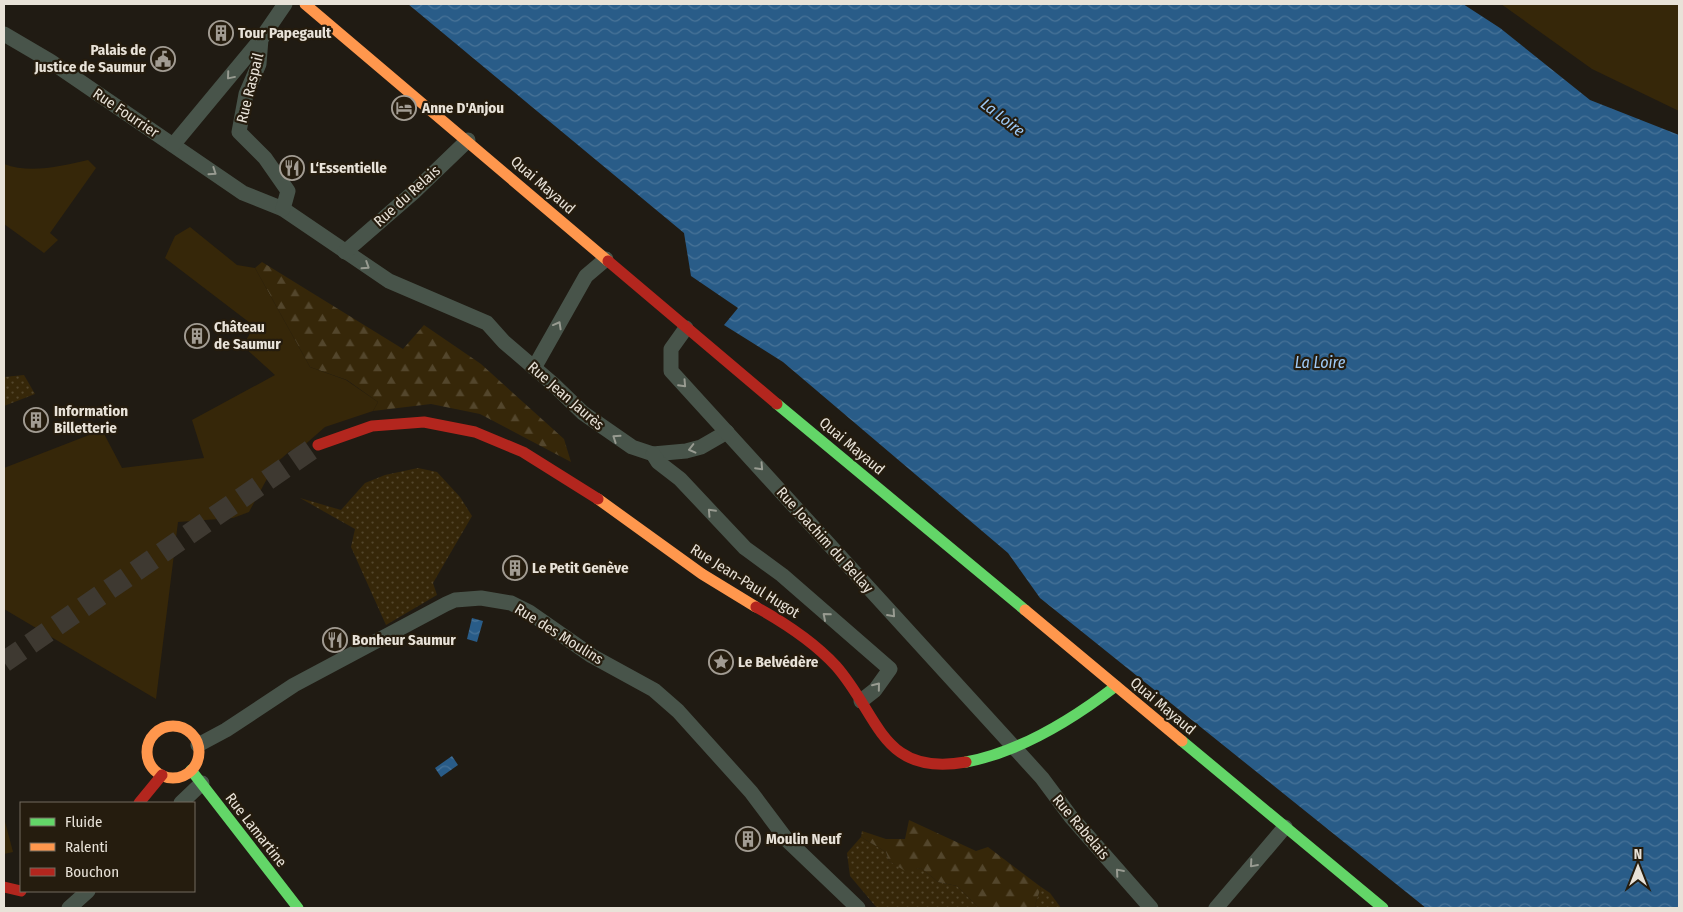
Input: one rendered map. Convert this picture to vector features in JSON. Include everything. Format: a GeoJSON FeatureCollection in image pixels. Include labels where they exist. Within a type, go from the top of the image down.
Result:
{"type":"FeatureCollection","features":[{"type":"Feature","properties":{"kind":"main road","name":"Quai Mayaud"},"geometry":{"type":"LineString","coordinates":[[305,4],[468,140],[686,328],[1382,908]]}},
{"type":"Feature","properties":{"kind":"main road","name":"Rue Jean-Paul Hugot"},"geometry":{"type":"LineString","coordinates":[[318,445],[344,433],[374,426],[424,422],[472,430],[514,446],[549,465],[601,499],[713,582],[803,636],[832,662],[862,701],[876,728],[889,744],[906,756],[927,764],[959,765],[1011,746],[1084,711],[1116,686]]}},
{"type":"Feature","properties":{"kind":"main road"},"geometry":{"type":"LineString","coordinates":[[170,726],[182,727],[192,734],[198,745],[197,761],[190,770],[174,777],[162,775],[152,768],[147,757],[148,744],[154,734],[170,726]]}},
{"type":"Feature","properties":{"kind":"main road","name":"Rue Lamartine"},"geometry":{"type":"LineString","coordinates":[[190,770],[298,908]]}},
{"type":"Feature","properties":{"kind":"main road"},"geometry":{"type":"LineString","coordinates":[[140,802],[162,775]]}},
{"type":"Feature","properties":{"kind":"main road"},"geometry":{"type":"LineString","coordinates":[[4,887],[20,891]]}},
{"type":"Feature","properties":{"kind":"street"},"geometry":{"type":"LineString","coordinates":[[173,145],[261,39],[285,4]]}},
{"type":"Feature","properties":{"kind":"street","name":"Rue Fourrier"},"geometry":{"type":"LineString","coordinates":[[4,34],[50,61],[173,145]]}},
{"type":"Feature","properties":{"kind":"street","name":"Rue Raspail"},"geometry":{"type":"LineString","coordinates":[[261,39],[260,64],[246,94],[239,132],[265,158],[288,191],[283,209]]}},
{"type":"Feature","properties":{"kind":"street","name":"Rue du Relais"},"geometry":{"type":"LineString","coordinates":[[345,252],[414,192],[468,140]]}},
{"type":"Feature","properties":{"kind":"street","name":"Rue Jean Jaurès"},"geometry":{"type":"LineString","coordinates":[[173,145],[243,193],[283,209],[389,281],[487,323],[504,342],[583,413],[632,447],[653,454],[658,462],[680,479],[745,548],[782,575],[890,670],[875,690],[862,701]]}},
{"type":"Feature","properties":{"kind":"street"},"geometry":{"type":"LineString","coordinates":[[534,368],[586,276],[606,260]]}},
{"type":"Feature","properties":{"kind":"street","name":"Rue Joachim du Bellay"},"geometry":{"type":"LineString","coordinates":[[686,328],[671,349],[671,371],[1011,746]]}},
{"type":"Feature","properties":{"kind":"street"},"geometry":{"type":"LineString","coordinates":[[653,454],[686,451],[701,447],[727,432]]}},
{"type":"Feature","properties":{"kind":"street","name":"Rue des Moulins"},"geometry":{"type":"LineString","coordinates":[[198,745],[226,730],[294,685],[446,604],[464,599],[496,599],[511,603],[529,612],[592,656],[654,690],[678,711],[751,792],[787,840],[858,908]]}},
{"type":"Feature","properties":{"kind":"street","name":"Rue Rabelais"},"geometry":{"type":"LineString","coordinates":[[1011,746],[1042,778],[1071,817],[1151,908]]}},
{"type":"Feature","properties":{"kind":"street"},"geometry":{"type":"LineString","coordinates":[[181,802],[202,783]]}},
{"type":"Feature","properties":{"kind":"street"},"geometry":{"type":"LineString","coordinates":[[1216,908],[1285,827]]}},
{"type":"Feature","properties":{"kind":"street"},"geometry":{"type":"LineString","coordinates":[[69,908],[87,892]]}},
{"type":"Feature","properties":{"kind":"green space"},"geometry":{"type":"Polygon","coordinates":[[[1501,4],[1679,4],[1679,111],[1592,69],[1501,4]]]}},
{"type":"Feature","properties":{"kind":"green space"},"geometry":{"type":"Polygon","coordinates":[[[88,160],[96,168],[50,233],[58,240],[44,253],[4,224],[4,164],[35,169],[57,167],[88,160]]]}},
{"type":"Feature","properties":{"kind":"green space"},"geometry":{"type":"Polygon","coordinates":[[[190,227],[237,265],[255,268],[310,367],[346,380],[378,402],[373,411],[325,427],[300,449],[290,451],[275,464],[249,512],[233,518],[178,522],[156,699],[4,609],[4,468],[102,430],[122,468],[204,458],[192,420],[275,375],[243,346],[254,326],[165,258],[175,236],[190,227]]]}},
{"type":"Feature","properties":{"kind":"green space"},"geometry":{"type":"Polygon","coordinates":[[[262,262],[403,349],[424,325],[481,364],[564,439],[571,462],[480,414],[431,404],[373,411],[378,402],[347,380],[310,367],[255,268],[262,262]]]}},
{"type":"Feature","properties":{"kind":"green space"},"geometry":{"type":"Polygon","coordinates":[[[24,375],[35,394],[4,406],[4,377],[24,375]]]}},
{"type":"Feature","properties":{"kind":"green space"},"geometry":{"type":"Polygon","coordinates":[[[418,468],[437,472],[460,497],[472,516],[433,583],[437,595],[386,625],[351,547],[355,529],[300,498],[341,510],[365,483],[385,475],[418,468]]]}},
{"type":"Feature","properties":{"kind":"green space"},"geometry":{"type":"Polygon","coordinates":[[[4,818],[13,852],[4,854],[4,818]]]}},
{"type":"Feature","properties":{"kind":"green space"},"geometry":{"type":"Polygon","coordinates":[[[909,820],[976,851],[988,847],[1041,887],[1035,905],[1036,908],[979,908],[957,886],[938,882],[921,868],[905,871],[889,861],[886,852],[861,837],[862,831],[886,839],[905,839],[909,820]]]}},
{"type":"Feature","properties":{"kind":"green space"},"geometry":{"type":"Polygon","coordinates":[[[861,837],[886,852],[889,861],[905,870],[921,868],[938,882],[957,886],[979,908],[877,908],[850,876],[847,853],[861,837]]]}},
{"type":"Feature","properties":{"kind":"green space"},"geometry":{"type":"Polygon","coordinates":[[[1041,887],[1050,893],[1061,908],[1036,908],[1035,905],[1041,887]]]}},
{"type":"Feature","properties":{"kind":"water","name":"La Loire"},"geometry":{"type":"Polygon","coordinates":[[[408,4],[1463,4],[1500,28],[1590,100],[1679,135],[1679,908],[1426,908],[1040,598],[1008,553],[783,362],[724,325],[738,308],[691,276],[684,233],[408,4]]]}},
{"type":"Feature","properties":{"kind":"water"},"geometry":{"type":"Polygon","coordinates":[[[472,618],[483,621],[477,642],[467,639],[472,618]]]}},
{"type":"Feature","properties":{"kind":"water"},"geometry":{"type":"Polygon","coordinates":[[[452,756],[458,765],[441,777],[435,768],[452,756]]]}},
{"type":"Feature","properties":{"kind":"tunnel"},"geometry":{"type":"LineString","coordinates":[[4,662],[318,445]]}},
{"type":"Feature","properties":{"kind":"traffic: fast"},"geometry":{"type":"LineString","coordinates":[[777,404],[1025,610]]}},
{"type":"Feature","properties":{"kind":"traffic: fast"},"geometry":{"type":"LineString","coordinates":[[966,762],[1006,751],[1045,733],[1116,686]]}},
{"type":"Feature","properties":{"kind":"traffic: fast"},"geometry":{"type":"LineString","coordinates":[[1182,741],[1383,908]]}},
{"type":"Feature","properties":{"kind":"traffic: fast"},"geometry":{"type":"LineString","coordinates":[[191,770],[298,908]]}},
{"type":"Feature","properties":{"kind":"traffic: slow"},"geometry":{"type":"LineString","coordinates":[[305,4],[608,261]]}},
{"type":"Feature","properties":{"kind":"traffic: slow"},"geometry":{"type":"LineString","coordinates":[[598,499],[702,574],[756,607]]}},
{"type":"Feature","properties":{"kind":"traffic: slow"},"geometry":{"type":"LineString","coordinates":[[1025,610],[1182,741]]}},
{"type":"Feature","properties":{"kind":"traffic: slow"},"geometry":{"type":"LineString","coordinates":[[173,726],[183,728],[191,734],[197,742],[199,752],[197,762],[191,770],[183,776],[173,778],[163,776],[155,770],[149,762],[147,752],[149,742],[155,734],[163,728],[173,726]]}},
{"type":"Feature","properties":{"kind":"traffic: jam"},"geometry":{"type":"LineString","coordinates":[[608,261],[777,404]]}},
{"type":"Feature","properties":{"kind":"traffic: jam"},"geometry":{"type":"LineString","coordinates":[[318,445],[372,426],[424,422],[475,432],[523,452],[598,499]]}},
{"type":"Feature","properties":{"kind":"traffic: jam"},"geometry":{"type":"LineString","coordinates":[[756,607],[798,633],[818,648],[836,666],[851,685],[874,722],[899,751],[916,760],[938,764],[966,762]]}},
{"type":"Feature","properties":{"kind":"traffic: jam"},"geometry":{"type":"LineString","coordinates":[[140,802],[162,775]]}},
{"type":"Feature","properties":{"kind":"traffic: jam"},"geometry":{"type":"LineString","coordinates":[[4,887],[20,891]]}},
{"type":"Feature","properties":{"kind":"place","name":"Tour Papegault"},"geometry":{"type":"Point","coordinates":[221,33]}},
{"type":"Feature","properties":{"kind":"place","name":"Palais de Justice de Saumur"},"geometry":{"type":"Point","coordinates":[163,59]}},
{"type":"Feature","properties":{"kind":"place","name":"Anne D'Anjou"},"geometry":{"type":"Point","coordinates":[404,108]}},
{"type":"Feature","properties":{"kind":"place","name":"L‘Essentielle"},"geometry":{"type":"Point","coordinates":[292,168]}},
{"type":"Feature","properties":{"kind":"place","name":"Château de Saumur"},"geometry":{"type":"Point","coordinates":[197,336]}},
{"type":"Feature","properties":{"kind":"place","name":"Information Billetterie"},"geometry":{"type":"Point","coordinates":[36,420]}},
{"type":"Feature","properties":{"kind":"place","name":"Le Petit Genève"},"geometry":{"type":"Point","coordinates":[515,568]}},
{"type":"Feature","properties":{"kind":"place","name":"Bonheur Saumur"},"geometry":{"type":"Point","coordinates":[335,640]}},
{"type":"Feature","properties":{"kind":"place","name":"Le Belvédère"},"geometry":{"type":"Point","coordinates":[721,662]}},
{"type":"Feature","properties":{"kind":"place","name":"Moulin Neuf"},"geometry":{"type":"Point","coordinates":[748,839]}}]}
